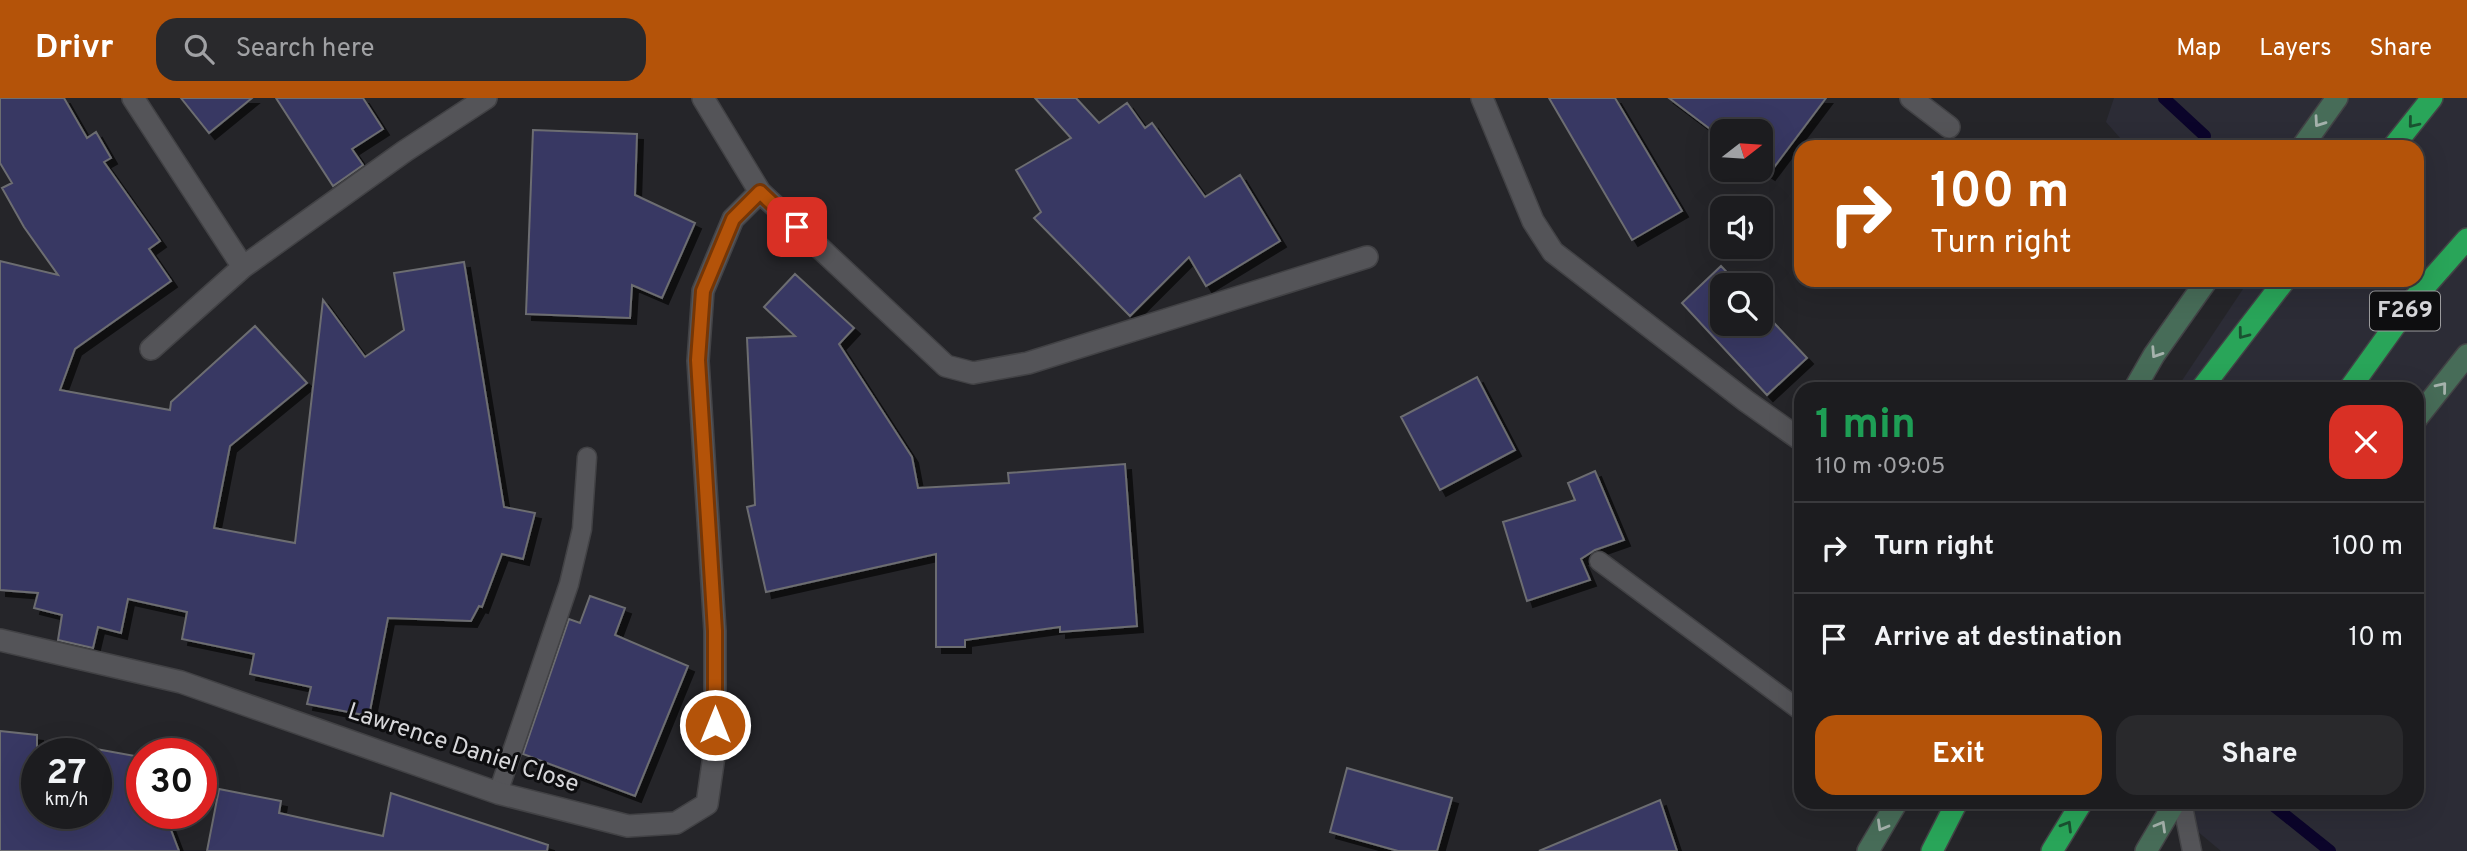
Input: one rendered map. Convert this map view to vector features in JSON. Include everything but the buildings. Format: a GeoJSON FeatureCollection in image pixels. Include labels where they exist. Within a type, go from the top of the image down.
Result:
{"type":"FeatureCollection","features":[{"type":"Feature","properties":{"kind":"highway"},"geometry":{"type":"LineString","coordinates":[[2399,140],[2432,98]]}},
{"type":"Feature","properties":{"kind":"highway","name":"F269"},"geometry":{"type":"LineString","coordinates":[[2354,382],[2414,299],[2467,239]]}},
{"type":"Feature","properties":{"kind":"highway"},"geometry":{"type":"LineString","coordinates":[[2207,382],[2280,287]]}},
{"type":"Feature","properties":{"kind":"highway"},"geometry":{"type":"LineString","coordinates":[[1932,851],[1953,809]]}},
{"type":"Feature","properties":{"kind":"highway"},"geometry":{"type":"LineString","coordinates":[[2052,851],[2078,809]]}},
{"type":"Feature","properties":{"kind":"main road"},"geometry":{"type":"LineString","coordinates":[[2307,140],[2337,98]]}},
{"type":"Feature","properties":{"kind":"main road"},"geometry":{"type":"LineString","coordinates":[[2138,382],[2154,355],[2202,287]]}},
{"type":"Feature","properties":{"kind":"main road"},"geometry":{"type":"LineString","coordinates":[[2424,409],[2467,355]]}},
{"type":"Feature","properties":{"kind":"main road"},"geometry":{"type":"LineString","coordinates":[[1868,851],[1892,809]]}},
{"type":"Feature","properties":{"kind":"main road"},"geometry":{"type":"LineString","coordinates":[[2146,851],[2171,809]]}},
{"type":"Feature","properties":{"kind":"street"},"geometry":{"type":"LineString","coordinates":[[133,98],[243,267]]}},
{"type":"Feature","properties":{"kind":"street"},"geometry":{"type":"LineString","coordinates":[[151,349],[243,267],[405,151],[486,98]]}},
{"type":"Feature","properties":{"kind":"street"},"geometry":{"type":"LineString","coordinates":[[703,98],[760,192],[946,366],[973,373],[1028,363],[1367,257]]}},
{"type":"Feature","properties":{"kind":"street"},"geometry":{"type":"LineString","coordinates":[[1482,98],[1533,221],[1553,252],[1794,435]]}},
{"type":"Feature","properties":{"kind":"street"},"geometry":{"type":"LineString","coordinates":[[1910,98],[1950,127]]}},
{"type":"Feature","properties":{"kind":"street","name":"Lawrence Daniel Close"},"geometry":{"type":"LineString","coordinates":[[0,640],[181,682],[498,793],[628,826],[676,823],[707,804],[715,749],[715,631],[698,360],[703,291],[733,219],[760,192]]}},
{"type":"Feature","properties":{"kind":"lane"},"geometry":{"type":"LineString","coordinates":[[498,793],[569,583],[582,529],[587,457]]}},
{"type":"Feature","properties":{"kind":"lane"},"geometry":{"type":"LineString","coordinates":[[1599,561],[1794,706]]}},
{"type":"Feature","properties":{"kind":"lane"},"geometry":{"type":"LineString","coordinates":[[2183,809],[2192,851]]}},
{"type":"Feature","properties":{"kind":"shaded area"},"geometry":{"type":"Polygon","coordinates":[[[2114,98],[2467,98],[2467,851],[2221,851],[2170,809],[2424,809],[2424,382],[2181,382],[2244,287],[2424,287],[2424,140],[2122,140],[2106,122],[2114,98]]]}},
{"type":"Feature","properties":{"kind":"waterway"},"geometry":{"type":"LineString","coordinates":[[2164,98],[2205,136]]}},
{"type":"Feature","properties":{"kind":"waterway"},"geometry":{"type":"LineString","coordinates":[[2278,809],[2330,851]]}},
{"type":"Feature","properties":{"kind":"route"},"geometry":{"type":"LineString","coordinates":[[715,725],[715,631],[698,360],[703,291],[733,219],[760,192],[797,227]]}}]}
